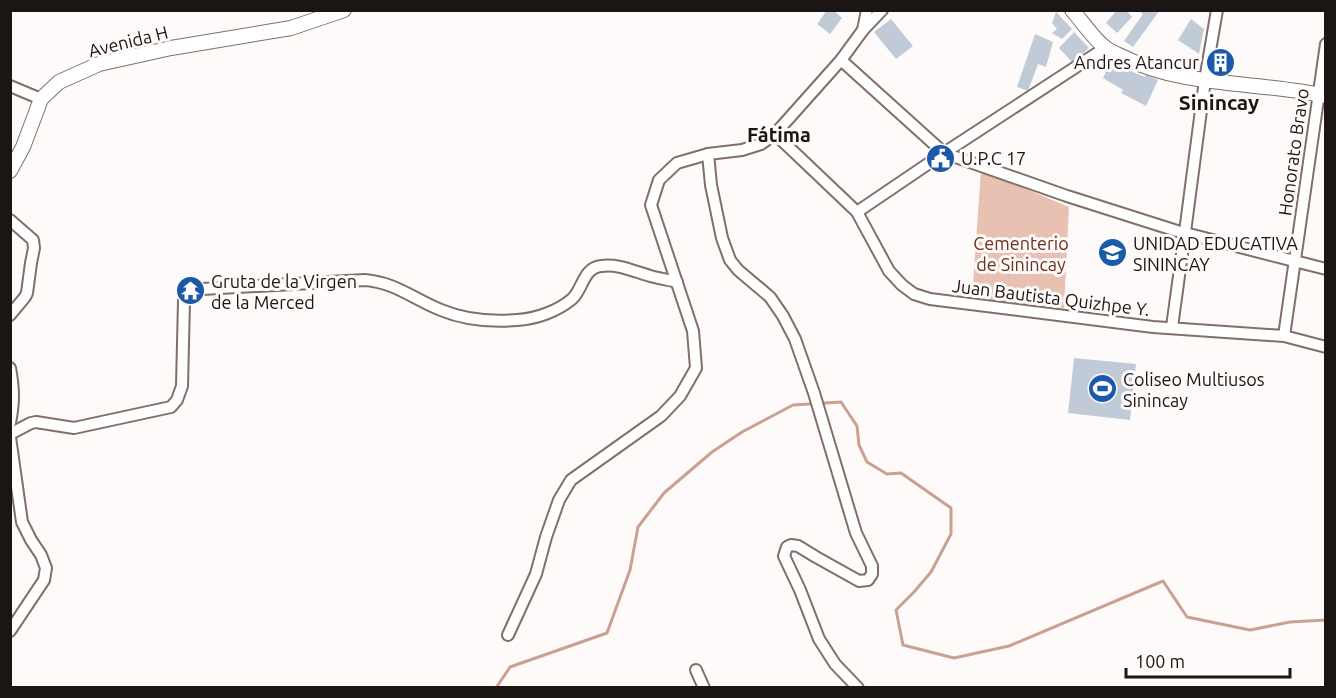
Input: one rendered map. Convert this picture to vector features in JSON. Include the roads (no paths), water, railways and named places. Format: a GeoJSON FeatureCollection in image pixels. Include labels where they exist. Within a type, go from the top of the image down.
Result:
{"type":"FeatureCollection","features":[{"type":"Feature","properties":{"kind":"street","name":"Avenida H"},"geometry":{"type":"LineString","coordinates":[[10,171],[22,147],[40,99],[58,82],[99,64],[171,48],[291,28],[344,10]]}},
{"type":"Feature","properties":{"kind":"street"},"geometry":{"type":"LineString","coordinates":[[863,30],[867,10]]}},
{"type":"Feature","properties":{"kind":"street"},"geometry":{"type":"LineString","coordinates":[[508,635],[536,574],[559,500],[571,480],[661,416],[680,396],[696,368],[693,331],[651,205],[659,180],[677,163],[708,154],[742,150],[760,144],[776,134],[882,10]]}},
{"type":"Feature","properties":{"kind":"street"},"geometry":{"type":"LineString","coordinates":[[1072,10],[1105,48],[1145,67],[1205,80],[1322,95]]}},
{"type":"Feature","properties":{"kind":"street"},"geometry":{"type":"LineString","coordinates":[[1172,327],[1205,80],[1217,10]]}},
{"type":"Feature","properties":{"kind":"street","name":"Honorato Bravo"},"geometry":{"type":"LineString","coordinates":[[1284,336],[1294,260],[1322,95],[1326,44]]}},
{"type":"Feature","properties":{"kind":"street"},"geometry":{"type":"LineString","coordinates":[[856,212],[1105,48]]}},
{"type":"Feature","properties":{"kind":"street"},"geometry":{"type":"LineString","coordinates":[[841,60],[944,153],[1177,231],[1326,268]]}},
{"type":"Feature","properties":{"kind":"street"},"geometry":{"type":"LineString","coordinates":[[10,86],[40,99]]}},
{"type":"Feature","properties":{"kind":"street","name":"Juan Bautista Quizhpe Y."},"geometry":{"type":"LineString","coordinates":[[776,134],[856,212],[889,271],[914,294],[930,299],[1154,327],[1284,336],[1326,347]]}},
{"type":"Feature","properties":{"kind":"street"},"geometry":{"type":"LineString","coordinates":[[708,154],[713,196],[722,238],[730,260],[738,270],[770,297],[795,339],[814,393],[856,533],[872,566],[872,574],[868,580],[859,581],[798,546],[787,547],[784,556],[819,639],[835,664],[858,687]]}},
{"type":"Feature","properties":{"kind":"street"},"geometry":{"type":"LineString","coordinates":[[10,220],[33,240],[34,248],[27,293],[10,315]]}},
{"type":"Feature","properties":{"kind":"street"},"geometry":{"type":"LineString","coordinates":[[10,631],[44,580],[46,568],[22,522],[10,435],[36,422],[74,428],[171,407],[177,400],[182,386],[184,301],[192,294],[202,290],[365,280],[395,287],[440,310],[461,317],[482,320],[519,320],[545,314],[563,305],[574,297],[585,275],[598,266],[614,266],[677,282]]}},
{"type":"Feature","properties":{"kind":"street"},"geometry":{"type":"LineString","coordinates":[[10,368],[14,408],[10,423]]}},
{"type":"Feature","properties":{"kind":"street"},"geometry":{"type":"LineString","coordinates":[[696,670],[704,687]]}},
{"type":"Feature","properties":{"kind":"waterway"},"geometry":{"type":"LineString","coordinates":[[496,688],[510,667],[607,633],[630,570],[638,527],[664,493],[712,452],[742,432],[793,405],[841,402],[857,426],[859,445],[867,462],[887,474],[901,473],[951,508],[951,534],[931,572],[896,610],[903,645],[954,658],[1009,646],[1163,581],[1187,617],[1250,630],[1290,622],[1326,620]]}},
{"type":"Feature","properties":{"kind":"place","name":"Andres Atancur"},"geometry":{"type":"Point","coordinates":[1220,62]}},
{"type":"Feature","properties":{"kind":"place","name":"U.P.C 17"},"geometry":{"type":"Point","coordinates":[940,158]}},
{"type":"Feature","properties":{"kind":"place","name":"UNIDAD EDUCATIVA SININCAY"},"geometry":{"type":"Point","coordinates":[1112,253]}},
{"type":"Feature","properties":{"kind":"place","name":"Gruta de la Virgen de la Merced"},"geometry":{"type":"Point","coordinates":[190,291]}},
{"type":"Feature","properties":{"kind":"place","name":"Coliseo Multiusos Sinincay"},"geometry":{"type":"Point","coordinates":[1102,389]}},
{"type":"Feature","properties":{"kind":"district","name":"Sinincay"},"geometry":{"type":"Point","coordinates":[1219,102]}},
{"type":"Feature","properties":{"kind":"district","name":"Fátima"},"geometry":{"type":"Point","coordinates":[779,134]}},
{"type":"Feature","properties":{"kind":"park label","name":"Cementerio de Sinincay"},"geometry":{"type":"Point","coordinates":[1021,253]}}]}
